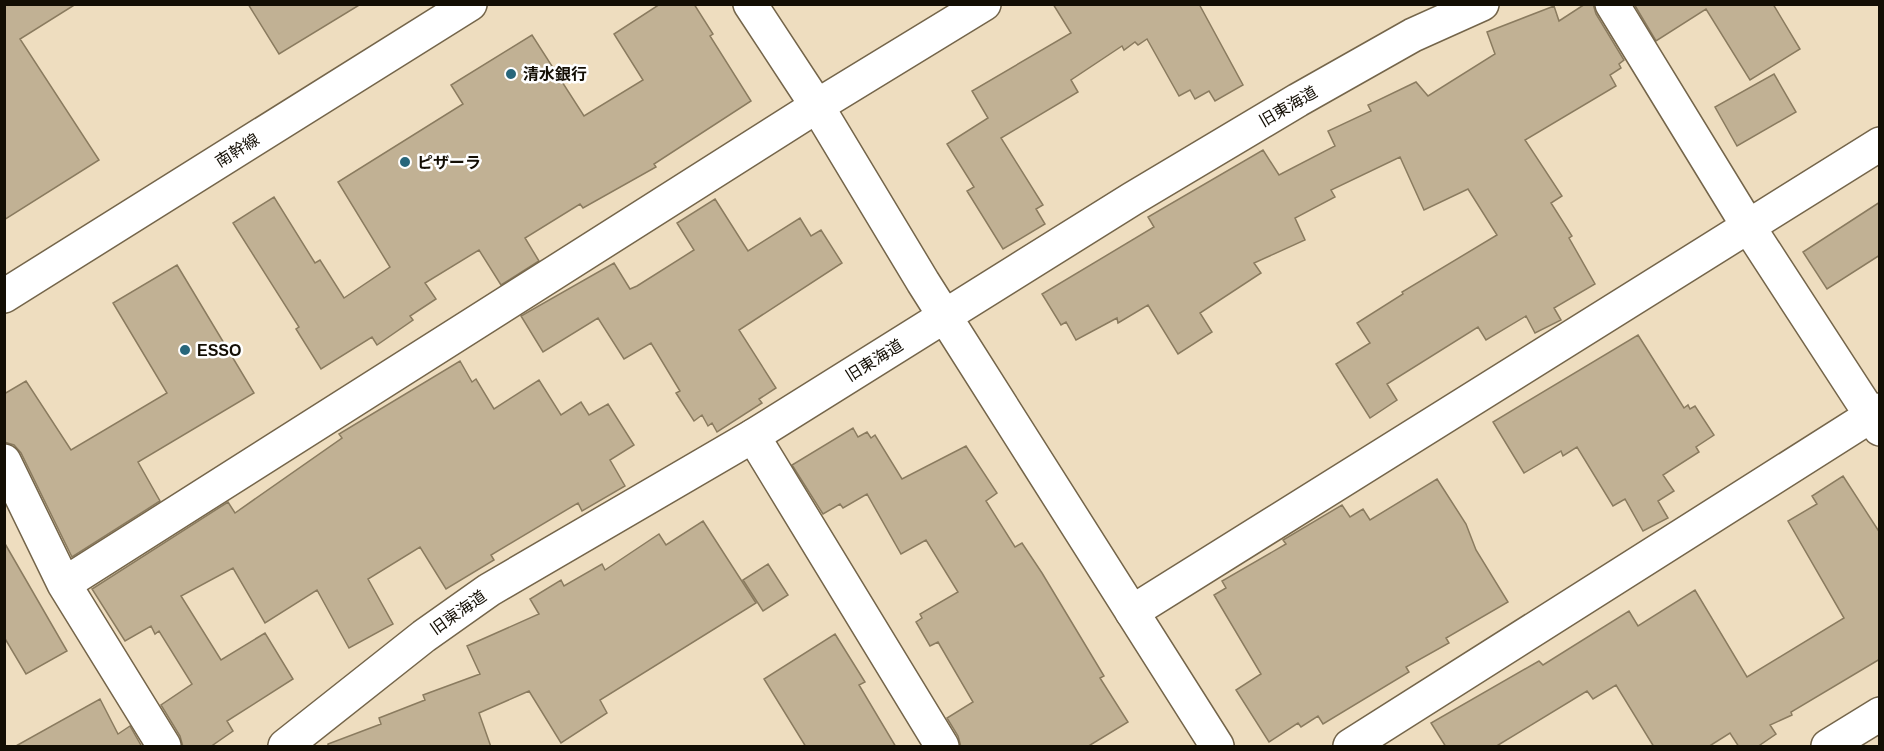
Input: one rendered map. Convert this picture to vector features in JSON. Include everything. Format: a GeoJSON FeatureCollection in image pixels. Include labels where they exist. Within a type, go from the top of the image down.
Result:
{"type":"FeatureCollection","features":[{"type":"Feature","properties":{"kind":"street","name":"南幹線"},"geometry":{"type":"LineString","coordinates":[[4,296],[470,4]]}},
{"type":"Feature","properties":{"kind":"street"},"geometry":{"type":"LineString","coordinates":[[750,4],[817,106],[945,316],[1217,747]]}},
{"type":"Feature","properties":{"kind":"street"},"geometry":{"type":"LineString","coordinates":[[64,584],[817,106],[984,4]]}},
{"type":"Feature","properties":{"kind":"street","name":"旧東海道"},"geometry":{"type":"LineString","coordinates":[[285,747],[424,636],[489,590],[753,435],[1132,199],[1298,100],[1413,35],[1482,4]]}},
{"type":"Feature","properties":{"kind":"street"},"geometry":{"type":"LineString","coordinates":[[1350,747],[1877,418],[1748,226],[1612,4]]}},
{"type":"Feature","properties":{"kind":"street"},"geometry":{"type":"LineString","coordinates":[[1132,612],[1880,144]]}},
{"type":"Feature","properties":{"kind":"street"},"geometry":{"type":"LineString","coordinates":[[753,435],[942,747]]}},
{"type":"Feature","properties":{"kind":"street"},"geometry":{"type":"LineString","coordinates":[[4,461],[64,584],[164,747]]}},
{"type":"Feature","properties":{"kind":"street"},"geometry":{"type":"LineString","coordinates":[[1828,747],[1880,714]]}},
{"type":"Feature","properties":{"kind":"building"},"geometry":{"type":"Polygon","coordinates":[[[4,4],[76,4],[20,39],[99,160],[4,220],[4,4]]]}},
{"type":"Feature","properties":{"kind":"building"},"geometry":{"type":"Polygon","coordinates":[[[248,4],[361,4],[279,54],[248,4]]]}},
{"type":"Feature","properties":{"kind":"building"},"geometry":{"type":"Polygon","coordinates":[[[660,4],[694,4],[713,34],[710,36],[751,101],[654,164],[656,167],[583,208],[580,204],[525,238],[539,261],[501,285],[479,250],[425,283],[436,299],[410,316],[413,320],[377,345],[372,337],[321,369],[296,329],[299,327],[233,223],[274,197],[315,263],[320,260],[344,298],[390,267],[338,182],[463,104],[451,85],[532,35],[584,116],[643,80],[614,34],[660,4]]]}},
{"type":"Feature","properties":{"kind":"building"},"geometry":{"type":"Polygon","coordinates":[[[1053,4],[1199,4],[1243,85],[1215,101],[1209,91],[1195,99],[1190,90],[1179,96],[1147,39],[1138,45],[1135,42],[1124,50],[1122,46],[1071,80],[1078,92],[1001,138],[1043,205],[1036,209],[1045,224],[1003,249],[967,191],[974,187],[947,144],[988,118],[972,91],[1071,33],[1053,4]]]}},
{"type":"Feature","properties":{"kind":"building"},"geometry":{"type":"Polygon","coordinates":[[[1585,4],[1593,4],[1596,14],[1624,60],[1619,64],[1621,68],[1610,75],[1616,86],[1525,140],[1562,196],[1551,203],[1572,236],[1569,238],[1595,284],[1554,308],[1561,320],[1535,333],[1526,316],[1486,340],[1478,327],[1387,384],[1397,400],[1370,418],[1336,364],[1370,343],[1357,323],[1403,294],[1402,292],[1497,235],[1468,189],[1424,210],[1400,157],[1331,190],[1335,197],[1295,218],[1305,240],[1254,263],[1261,273],[1200,313],[1212,332],[1178,354],[1148,305],[1118,323],[1117,318],[1076,340],[1066,322],[1061,325],[1042,294],[1154,227],[1148,217],[1263,150],[1279,175],[1335,146],[1328,131],[1371,111],[1368,105],[1416,82],[1428,96],[1495,54],[1487,32],[1554,6],[1559,21],[1585,4]]]}},
{"type":"Feature","properties":{"kind":"building"},"geometry":{"type":"Polygon","coordinates":[[[1634,4],[1773,4],[1800,49],[1750,80],[1706,9],[1656,41],[1634,4]]]}},
{"type":"Feature","properties":{"kind":"building"},"geometry":{"type":"Polygon","coordinates":[[[1774,74],[1796,112],[1737,146],[1715,107],[1774,74]]]}},
{"type":"Feature","properties":{"kind":"building"},"geometry":{"type":"Polygon","coordinates":[[[715,199],[748,251],[800,218],[811,236],[821,230],[842,263],[739,330],[776,388],[759,399],[762,403],[717,432],[712,423],[708,426],[702,415],[694,421],[676,393],[680,391],[651,343],[624,359],[598,318],[543,352],[521,316],[614,263],[630,289],[637,286],[694,250],[677,223],[715,199]]]}},
{"type":"Feature","properties":{"kind":"building"},"geometry":{"type":"Polygon","coordinates":[[[1880,202],[1880,255],[1827,289],[1803,252],[1880,202]]]}},
{"type":"Feature","properties":{"kind":"building"},"geometry":{"type":"Polygon","coordinates":[[[177,265],[254,393],[138,462],[160,501],[72,557],[21,453],[14,445],[4,442],[4,394],[26,381],[71,450],[167,393],[113,303],[177,265]]]}},
{"type":"Feature","properties":{"kind":"building"},"geometry":{"type":"Polygon","coordinates":[[[1638,335],[1684,408],[1688,405],[1690,409],[1695,406],[1714,435],[1696,447],[1699,452],[1663,475],[1674,491],[1658,501],[1668,518],[1643,531],[1625,499],[1613,506],[1577,447],[1563,456],[1561,451],[1524,473],[1493,422],[1638,335]]]}},
{"type":"Feature","properties":{"kind":"building"},"geometry":{"type":"Polygon","coordinates":[[[460,361],[472,382],[476,379],[494,409],[539,380],[561,415],[581,402],[589,415],[608,404],[634,445],[610,460],[625,486],[582,511],[578,503],[491,555],[494,560],[446,589],[420,547],[368,579],[393,624],[349,648],[317,590],[265,623],[233,568],[181,596],[221,660],[265,633],[293,679],[227,721],[233,731],[210,747],[183,747],[180,736],[161,705],[192,684],[159,631],[155,634],[151,626],[125,641],[92,589],[228,502],[235,513],[342,438],[339,434],[460,361]]]}},
{"type":"Feature","properties":{"kind":"building"},"geometry":{"type":"Polygon","coordinates":[[[853,428],[858,437],[867,432],[871,438],[875,435],[902,479],[966,446],[997,493],[986,501],[1015,547],[1022,543],[1042,573],[1104,676],[1100,678],[1128,722],[1087,747],[961,747],[958,736],[947,718],[973,702],[938,642],[930,646],[916,622],[922,618],[920,614],[958,592],[926,540],[901,554],[867,494],[843,508],[840,504],[823,514],[792,465],[853,428]]]}},
{"type":"Feature","properties":{"kind":"building"},"geometry":{"type":"Polygon","coordinates":[[[1843,476],[1880,533],[1880,659],[1791,712],[1792,715],[1770,725],[1776,734],[1757,747],[1739,747],[1730,733],[1708,747],[1654,747],[1616,685],[1593,699],[1587,691],[1495,747],[1446,747],[1431,723],[1539,661],[1543,665],[1629,611],[1638,626],[1695,590],[1747,677],[1844,618],[1788,521],[1817,504],[1812,496],[1843,476]]]}},
{"type":"Feature","properties":{"kind":"building"},"geometry":{"type":"Polygon","coordinates":[[[1437,479],[1466,524],[1476,550],[1508,602],[1446,638],[1449,643],[1406,667],[1409,672],[1323,724],[1318,716],[1301,727],[1298,723],[1269,742],[1236,690],[1261,674],[1214,595],[1226,588],[1222,581],[1286,544],[1283,540],[1342,505],[1350,517],[1363,509],[1370,520],[1437,479]]]}},
{"type":"Feature","properties":{"kind":"building"},"geometry":{"type":"Polygon","coordinates":[[[703,521],[756,603],[600,700],[607,713],[561,743],[529,691],[479,713],[491,747],[328,747],[328,744],[381,724],[379,718],[425,700],[423,695],[480,674],[467,646],[539,614],[530,599],[561,580],[564,586],[602,564],[605,570],[659,534],[666,545],[703,521]]]}},
{"type":"Feature","properties":{"kind":"building"},"geometry":{"type":"Polygon","coordinates":[[[4,542],[67,651],[26,674],[4,637],[4,542]]]}},
{"type":"Feature","properties":{"kind":"building"},"geometry":{"type":"Polygon","coordinates":[[[768,564],[788,595],[763,611],[743,580],[768,564]]]}},
{"type":"Feature","properties":{"kind":"building"},"geometry":{"type":"Polygon","coordinates":[[[835,634],[865,682],[859,685],[896,747],[806,747],[764,679],[835,634]]]}},
{"type":"Feature","properties":{"kind":"building"},"geometry":{"type":"Polygon","coordinates":[[[100,699],[118,734],[130,726],[142,747],[14,747],[100,699]]]}},
{"type":"Feature","properties":{"kind":"place","name":"清水銀行"},"geometry":{"type":"Point","coordinates":[511,74]}},
{"type":"Feature","properties":{"kind":"place","name":"ピザーラ"},"geometry":{"type":"Point","coordinates":[405,162]}},
{"type":"Feature","properties":{"kind":"place","name":"ESSO"},"geometry":{"type":"Point","coordinates":[185,350]}}]}
